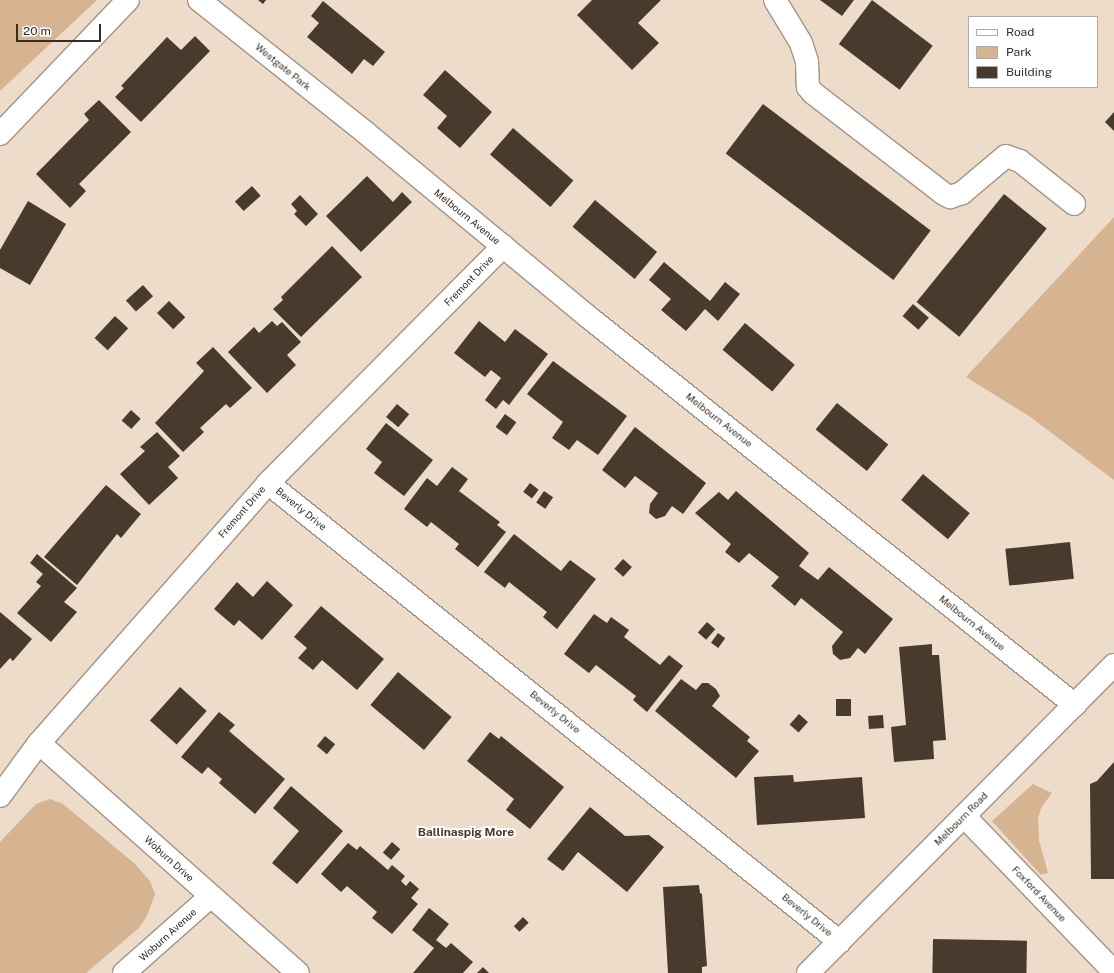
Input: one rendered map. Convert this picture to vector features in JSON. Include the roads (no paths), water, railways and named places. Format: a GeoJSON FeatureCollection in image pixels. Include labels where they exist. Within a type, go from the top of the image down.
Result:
{"type":"FeatureCollection","features":[{"type":"Feature","properties":{"kind":"street"},"geometry":{"type":"LineString","coordinates":[[0,134],[128,0]]}},
{"type":"Feature","properties":{"kind":"street","name":"Westgate Park"},"geometry":{"type":"LineString","coordinates":[[199,0],[366,133]]}},
{"type":"Feature","properties":{"kind":"street"},"geometry":{"type":"LineString","coordinates":[[775,0],[801,43],[807,62],[808,87],[813,94],[944,194],[950,197],[962,193],[1006,156],[1020,161],[1074,204]]}},
{"type":"Feature","properties":{"kind":"street","name":"Melbourn Avenue"},"geometry":{"type":"LineString","coordinates":[[366,133],[641,359],[1075,705]]}},
{"type":"Feature","properties":{"kind":"street","name":"Fremont Drive"},"geometry":{"type":"LineString","coordinates":[[0,796],[40,743],[268,483],[503,246]]}},
{"type":"Feature","properties":{"kind":"street","name":"Beverly Drive"},"geometry":{"type":"LineString","coordinates":[[268,483],[840,942]]}},
{"type":"Feature","properties":{"kind":"street","name":"Melbourn Road"},"geometry":{"type":"LineString","coordinates":[[808,973],[1114,665]]}},
{"type":"Feature","properties":{"kind":"street","name":"Woburn Drive"},"geometry":{"type":"LineString","coordinates":[[40,743],[298,973]]}},
{"type":"Feature","properties":{"kind":"street","name":"Foxford Avenue"},"geometry":{"type":"LineString","coordinates":[[964,816],[1114,972]]}},
{"type":"Feature","properties":{"kind":"street","name":"Woburn Avenue"},"geometry":{"type":"LineString","coordinates":[[124,973],[211,896]]}},
{"type":"Feature","properties":{"kind":"district","name":"Ballinaspig More"},"geometry":{"type":"Point","coordinates":[466,833]}}]}
